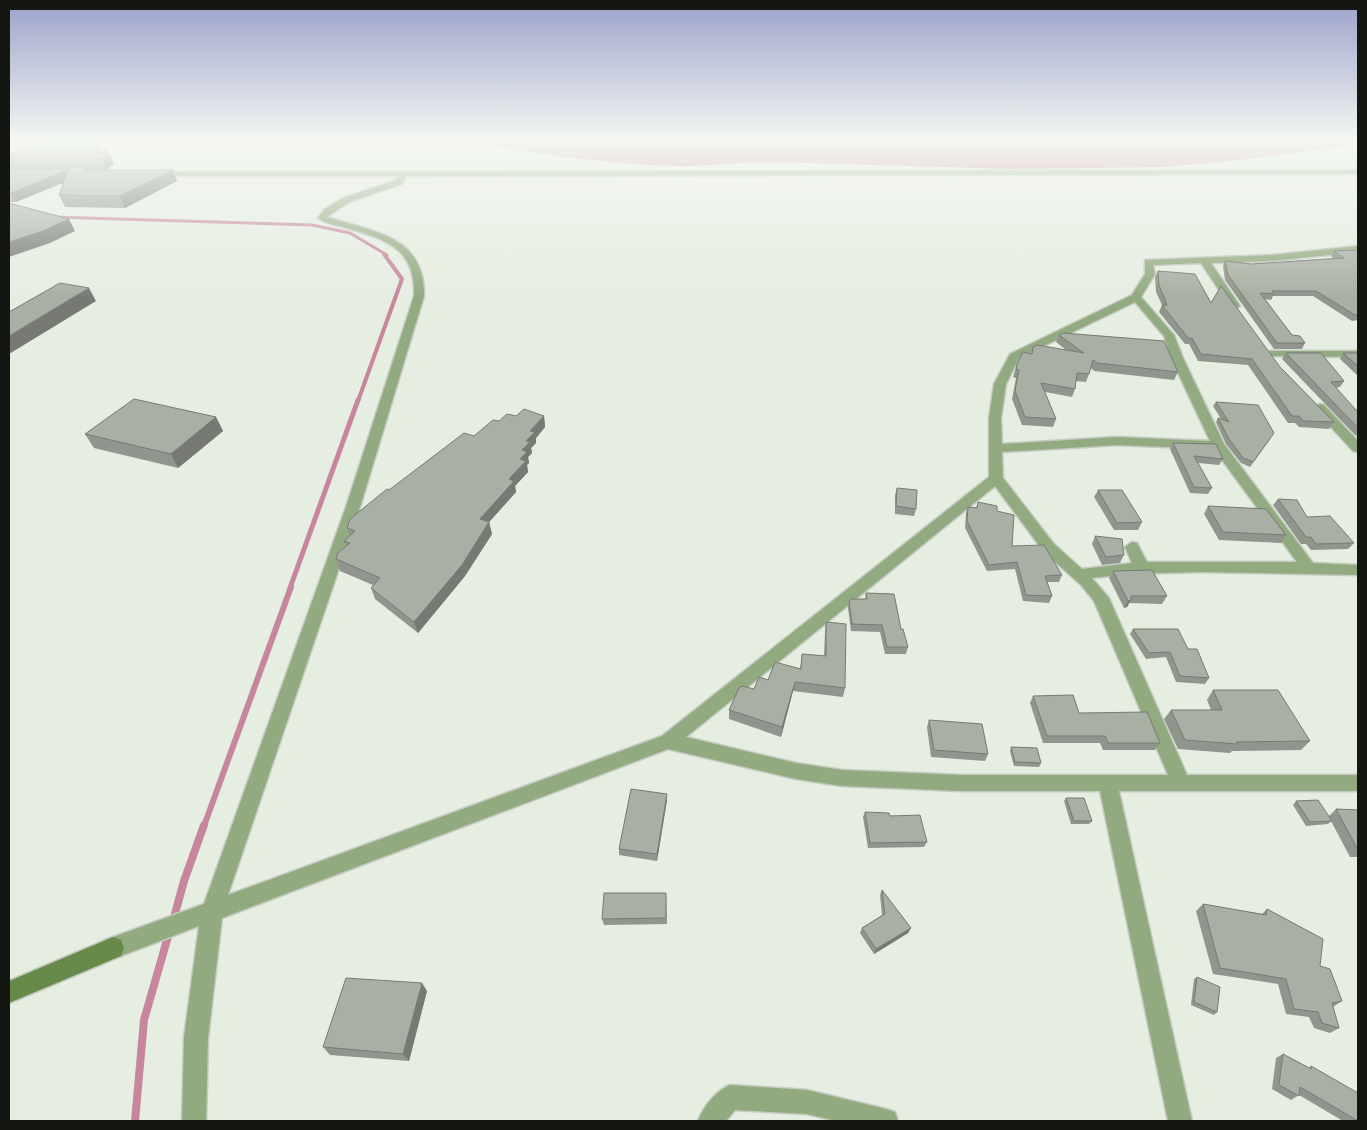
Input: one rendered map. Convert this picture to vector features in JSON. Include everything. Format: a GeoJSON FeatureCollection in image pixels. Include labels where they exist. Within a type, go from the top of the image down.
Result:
{"type":"FeatureCollection","features":[{"type":"Feature","properties":{"kind":"street"},"geometry":{"type":"LineString","coordinates":[[194,1121],[196,1038],[212,911],[354,504],[418,296],[419,276],[411,259],[396,245],[380,235],[322,218],[326,212],[336,205],[370,193]]}},
{"type":"Feature","properties":{"kind":"street"},"geometry":{"type":"LineString","coordinates":[[1180,781],[1101,598],[1049,548],[996,478],[995,418],[1000,384],[1014,356],[1136,297],[1150,274],[1148,262],[1272,258],[1358,249]]}},
{"type":"Feature","properties":{"kind":"street"},"geometry":{"type":"LineString","coordinates":[[1341,250],[1358,261]]}},
{"type":"Feature","properties":{"kind":"street"},"geometry":{"type":"LineString","coordinates":[[1204,260],[1244,319]]}},
{"type":"Feature","properties":{"kind":"street"},"geometry":{"type":"LineString","coordinates":[[1136,297],[1169,335],[1177,358],[1218,445],[1308,567]]}},
{"type":"Feature","properties":{"kind":"street"},"geometry":{"type":"LineString","coordinates":[[1270,355],[1358,354]]}},
{"type":"Feature","properties":{"kind":"street"},"geometry":{"type":"LineString","coordinates":[[1313,402],[1358,448]]}},
{"type":"Feature","properties":{"kind":"street"},"geometry":{"type":"LineString","coordinates":[[997,448],[1117,441],[1218,445]]}},
{"type":"Feature","properties":{"kind":"street"},"geometry":{"type":"LineString","coordinates":[[9,992],[113,948],[668,741],[996,478]]}},
{"type":"Feature","properties":{"kind":"street"},"geometry":{"type":"LineString","coordinates":[[1132,547],[1142,568]]}},
{"type":"Feature","properties":{"kind":"street"},"geometry":{"type":"LineString","coordinates":[[1080,576],[1106,569],[1142,568],[1308,567],[1358,570]]}},
{"type":"Feature","properties":{"kind":"street"},"geometry":{"type":"LineString","coordinates":[[668,741],[796,771],[842,778],[961,783],[1180,781],[1358,783]]}},
{"type":"Feature","properties":{"kind":"street"},"geometry":{"type":"LineString","coordinates":[[1107,782],[1180,1121]]}},
{"type":"Feature","properties":{"kind":"street"},"geometry":{"type":"LineString","coordinates":[[710,1121],[730,1097],[807,1102],[886,1121]]}},
{"type":"Feature","properties":{"kind":"building"},"geometry":{"type":"Polygon","coordinates":[[[60,193],[127,193],[120,196],[59,195],[60,193]]]}},
{"type":"Feature","properties":{"kind":"building"},"geometry":{"type":"Polygon","coordinates":[[[9,203],[69,219],[43,231],[9,242],[9,203]]]}},
{"type":"Feature","properties":{"kind":"building"},"geometry":{"type":"Polygon","coordinates":[[[1358,250],[1358,315],[1316,291],[1272,291],[1274,294],[1260,293],[1292,335],[1300,336],[1305,343],[1277,343],[1228,275],[1225,261],[1251,264],[1344,258],[1334,251],[1358,250]]]}},
{"type":"Feature","properties":{"kind":"building"},"geometry":{"type":"Polygon","coordinates":[[[1158,271],[1195,274],[1211,303],[1221,286],[1280,367],[1334,422],[1303,421],[1299,416],[1292,416],[1252,359],[1201,354],[1192,338],[1188,338],[1162,305],[1167,305],[1159,285],[1158,271]]]}},
{"type":"Feature","properties":{"kind":"building"},"geometry":{"type":"Polygon","coordinates":[[[60,283],[89,288],[9,336],[9,312],[60,283]]]}},
{"type":"Feature","properties":{"kind":"building"},"geometry":{"type":"Polygon","coordinates":[[[1063,333],[1164,341],[1178,372],[1097,363],[1093,360],[1089,374],[1077,373],[1075,389],[1041,383],[1056,419],[1025,417],[1015,391],[1019,370],[1016,369],[1017,364],[1023,352],[1032,354],[1033,347],[1037,345],[1084,353],[1059,335],[1063,333]]]}},
{"type":"Feature","properties":{"kind":"building"},"geometry":{"type":"Polygon","coordinates":[[[1286,353],[1321,353],[1344,381],[1331,382],[1358,410],[1358,428],[1286,353]]]}},
{"type":"Feature","properties":{"kind":"building"},"geometry":{"type":"Polygon","coordinates":[[[1343,353],[1358,353],[1358,366],[1343,353]]]}},
{"type":"Feature","properties":{"kind":"building"},"geometry":{"type":"Polygon","coordinates":[[[134,399],[216,417],[171,454],[85,434],[134,399]]]}},
{"type":"Feature","properties":{"kind":"building"},"geometry":{"type":"Polygon","coordinates":[[[1216,402],[1258,405],[1274,433],[1253,462],[1243,458],[1229,439],[1218,418],[1229,422],[1216,402]]]}},
{"type":"Feature","properties":{"kind":"building"},"geometry":{"type":"Polygon","coordinates":[[[524,409],[544,416],[530,431],[535,432],[526,441],[530,442],[522,450],[527,452],[520,459],[526,461],[509,479],[514,481],[480,519],[489,522],[462,565],[414,622],[371,588],[380,578],[336,559],[338,553],[350,543],[344,541],[355,531],[347,528],[350,519],[387,489],[389,490],[464,433],[474,436],[493,420],[499,421],[507,414],[516,416],[524,409]]]}},
{"type":"Feature","properties":{"kind":"building"},"geometry":{"type":"Polygon","coordinates":[[[1173,443],[1216,444],[1223,459],[1194,456],[1212,488],[1194,487],[1173,443]]]}},
{"type":"Feature","properties":{"kind":"building"},"geometry":{"type":"Polygon","coordinates":[[[897,488],[917,490],[916,509],[896,506],[897,488]]]}},
{"type":"Feature","properties":{"kind":"building"},"geometry":{"type":"Polygon","coordinates":[[[1098,490],[1122,490],[1142,522],[1117,523],[1098,490]]]}},
{"type":"Feature","properties":{"kind":"building"},"geometry":{"type":"Polygon","coordinates":[[[1278,499],[1297,500],[1307,517],[1330,516],[1354,543],[1316,544],[1311,537],[1306,537],[1278,499]]]}},
{"type":"Feature","properties":{"kind":"building"},"geometry":{"type":"Polygon","coordinates":[[[978,502],[997,506],[997,511],[1014,515],[1012,546],[1044,545],[1062,575],[1045,576],[1052,596],[1026,595],[1017,562],[989,565],[967,521],[968,507],[977,508],[978,502]]]}},
{"type":"Feature","properties":{"kind":"building"},"geometry":{"type":"Polygon","coordinates":[[[1208,506],[1266,509],[1286,535],[1223,532],[1208,506]]]}},
{"type":"Feature","properties":{"kind":"building"},"geometry":{"type":"Polygon","coordinates":[[[1095,536],[1122,539],[1124,555],[1106,557],[1095,536]]]}},
{"type":"Feature","properties":{"kind":"building"},"geometry":{"type":"Polygon","coordinates":[[[1152,570],[1167,596],[1131,596],[1131,600],[1128,601],[1113,571],[1152,570]]]}},
{"type":"Feature","properties":{"kind":"building"},"geometry":{"type":"Polygon","coordinates":[[[866,593],[894,594],[901,629],[903,629],[908,647],[887,647],[882,625],[852,624],[849,601],[852,599],[867,599],[866,593]]]}},
{"type":"Feature","properties":{"kind":"building"},"geometry":{"type":"Polygon","coordinates":[[[826,622],[846,624],[845,688],[795,682],[782,727],[729,710],[739,688],[742,686],[754,689],[759,677],[768,680],[775,662],[801,669],[802,654],[826,656],[826,622]]]}},
{"type":"Feature","properties":{"kind":"building"},"geometry":{"type":"Polygon","coordinates":[[[1133,629],[1178,629],[1188,649],[1197,649],[1209,678],[1180,676],[1170,652],[1149,653],[1133,629]]]}},
{"type":"Feature","properties":{"kind":"building"},"geometry":{"type":"Polygon","coordinates":[[[1213,690],[1278,690],[1310,741],[1236,742],[1238,744],[1185,740],[1171,710],[1222,710],[1213,690]]]}},
{"type":"Feature","properties":{"kind":"building"},"geometry":{"type":"Polygon","coordinates":[[[1073,695],[1079,713],[1147,712],[1160,743],[1108,743],[1105,736],[1047,736],[1033,696],[1073,695]]]}},
{"type":"Feature","properties":{"kind":"building"},"geometry":{"type":"Polygon","coordinates":[[[929,720],[982,724],[988,754],[934,750],[929,720]]]}},
{"type":"Feature","properties":{"kind":"building"},"geometry":{"type":"Polygon","coordinates":[[[1011,747],[1037,748],[1041,763],[1015,762],[1011,747]]]}},
{"type":"Feature","properties":{"kind":"building"},"geometry":{"type":"Polygon","coordinates":[[[631,789],[667,794],[657,854],[619,849],[631,789]]]}},
{"type":"Feature","properties":{"kind":"building"},"geometry":{"type":"Polygon","coordinates":[[[1066,798],[1084,798],[1092,821],[1074,821],[1066,798]]]}},
{"type":"Feature","properties":{"kind":"building"},"geometry":{"type":"Polygon","coordinates":[[[1318,800],[1332,821],[1310,822],[1296,801],[1318,800]]]}},
{"type":"Feature","properties":{"kind":"building"},"geometry":{"type":"Polygon","coordinates":[[[1336,809],[1358,810],[1358,850],[1336,809]]]}},
{"type":"Feature","properties":{"kind":"building"},"geometry":{"type":"Polygon","coordinates":[[[865,812],[889,813],[890,816],[920,815],[927,842],[870,843],[865,812]]]}},
{"type":"Feature","properties":{"kind":"building"},"geometry":{"type":"Polygon","coordinates":[[[882,890],[911,928],[876,949],[862,928],[885,914],[882,890]]]}},
{"type":"Feature","properties":{"kind":"building"},"geometry":{"type":"Polygon","coordinates":[[[604,893],[666,893],[666,918],[602,919],[604,893]]]}},
{"type":"Feature","properties":{"kind":"building"},"geometry":{"type":"Polygon","coordinates":[[[1203,904],[1266,915],[1267,909],[1323,939],[1320,966],[1330,969],[1342,1001],[1332,1003],[1339,1028],[1322,1023],[1318,1012],[1294,1009],[1286,979],[1220,968],[1203,904]]]}},
{"type":"Feature","properties":{"kind":"building"},"geometry":{"type":"Polygon","coordinates":[[[1197,977],[1220,987],[1217,1012],[1194,1002],[1197,977]]]}},
{"type":"Feature","properties":{"kind":"building"},"geometry":{"type":"Polygon","coordinates":[[[346,978],[422,983],[403,1054],[323,1047],[346,978]]]}},
{"type":"Feature","properties":{"kind":"building"},"geometry":{"type":"Polygon","coordinates":[[[1283,1054],[1311,1069],[1311,1066],[1358,1093],[1358,1121],[1300,1087],[1299,1096],[1279,1085],[1283,1054]]]}},
{"type":"Feature","properties":{"kind":"waterway"},"geometry":{"type":"LineString","coordinates":[[53,217],[312,225],[350,233],[387,255]]}},
{"type":"Feature","properties":{"kind":"waterway"},"geometry":{"type":"LineString","coordinates":[[358,401],[402,279],[384,254]]}},
{"type":"Feature","properties":{"kind":"waterway"},"geometry":{"type":"LineString","coordinates":[[290,588],[358,400]]}},
{"type":"Feature","properties":{"kind":"waterway"},"geometry":{"type":"LineString","coordinates":[[204,826],[291,587]]}},
{"type":"Feature","properties":{"kind":"waterway"},"geometry":{"type":"LineString","coordinates":[[173,921],[184,881],[204,825]]}},
{"type":"Feature","properties":{"kind":"waterway"},"geometry":{"type":"LineString","coordinates":[[135,1121],[144,1020],[169,933]]}}]}
